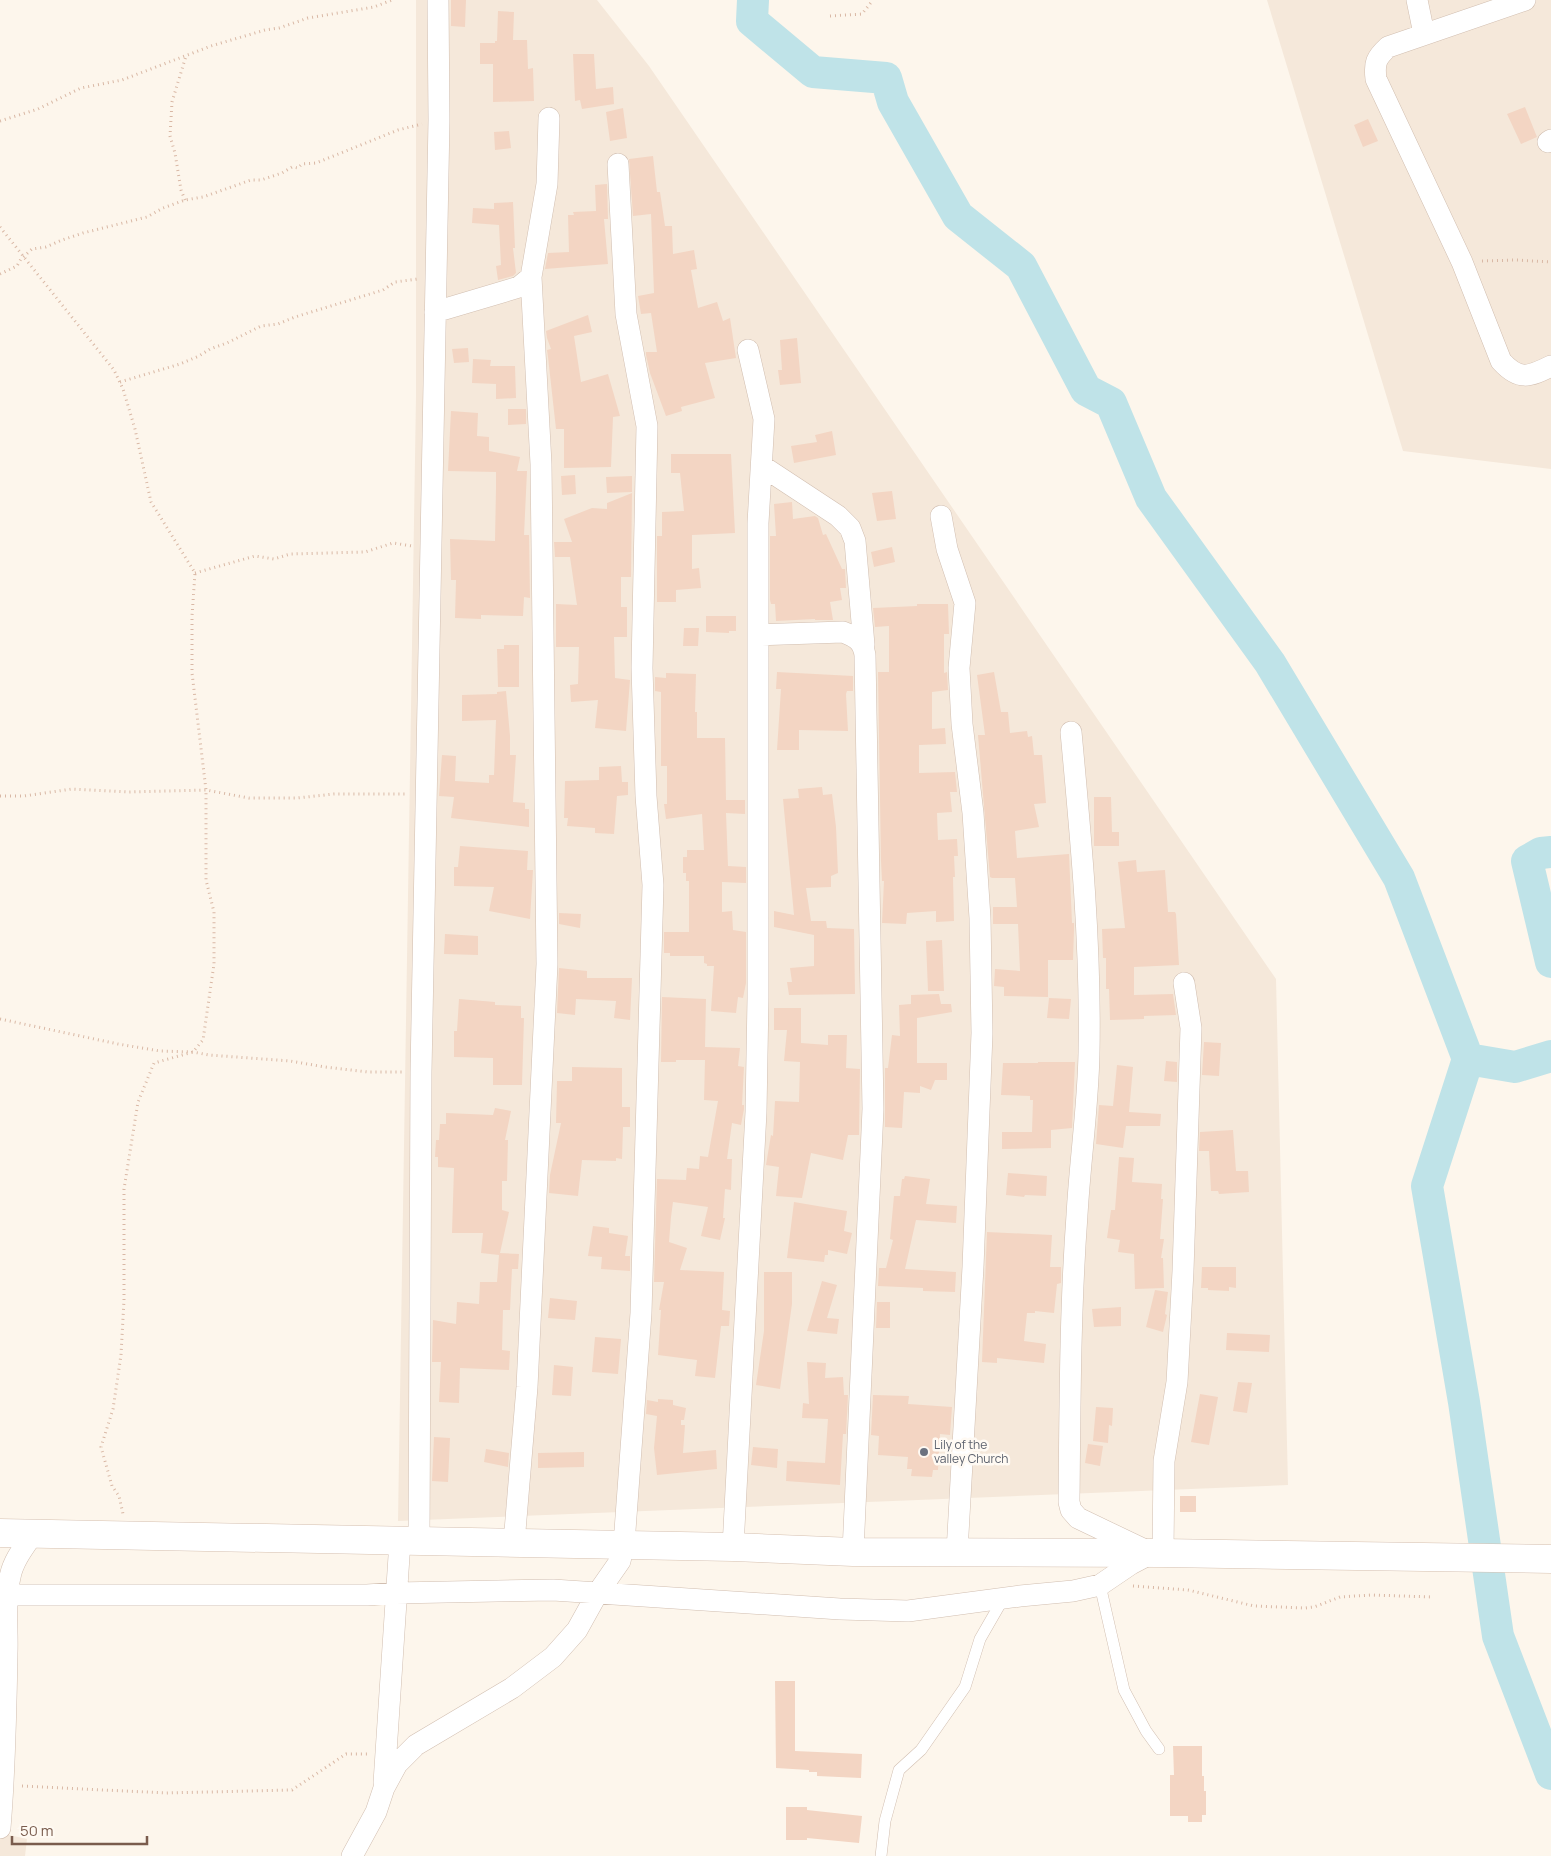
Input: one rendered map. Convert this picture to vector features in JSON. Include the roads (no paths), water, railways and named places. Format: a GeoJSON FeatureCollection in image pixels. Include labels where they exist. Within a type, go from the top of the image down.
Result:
{"type":"FeatureCollection","features":[{"type":"Feature","properties":{"kind":"main road"},"geometry":{"type":"LineString","coordinates":[[0,1533],[624,1544],[853,1552],[1157,1553],[1541,1558]]}},
{"type":"Feature","properties":{"kind":"street"},"geometry":{"type":"LineString","coordinates":[[384,1788],[396,1592],[410,1541],[439,120],[438,0]]}},
{"type":"Feature","properties":{"kind":"street"},"geometry":{"type":"LineString","coordinates":[[1417,0],[1424,34]]}},
{"type":"Feature","properties":{"kind":"street"},"geometry":{"type":"LineString","coordinates":[[1525,0],[1388,47],[1378,56],[1375,68],[1376,79],[1462,262],[1501,362],[1511,372],[1524,376],[1551,366]]}},
{"type":"Feature","properties":{"kind":"street"},"geometry":{"type":"LineString","coordinates":[[514,1543],[527,1387],[547,964],[541,464],[531,277],[547,184],[549,118]]}},
{"type":"Feature","properties":{"kind":"street"},"geometry":{"type":"LineString","coordinates":[[352,1856],[376,1812],[384,1788],[397,1764],[416,1745],[512,1688],[553,1657],[577,1630],[596,1594],[620,1561],[624,1544],[641,1313],[653,885],[646,796],[642,668],[647,426],[626,314],[618,164]]}},
{"type":"Feature","properties":{"kind":"street"},"geometry":{"type":"LineString","coordinates":[[434,312],[519,287],[531,277]]}},
{"type":"Feature","properties":{"kind":"street"},"geometry":{"type":"LineString","coordinates":[[733,1547],[756,1112],[758,998],[758,523],[764,419],[748,350]]}},
{"type":"Feature","properties":{"kind":"street"},"geometry":{"type":"LineString","coordinates":[[762,466],[838,516],[850,528],[855,541],[866,665],[873,1110],[853,1552]]}},
{"type":"Feature","properties":{"kind":"street"},"geometry":{"type":"LineString","coordinates":[[941,516],[948,548],[965,603],[958,668],[962,724],[973,813],[979,909],[982,1032],[974,1267],[957,1552]]}},
{"type":"Feature","properties":{"kind":"street"},"geometry":{"type":"LineString","coordinates":[[758,635],[843,632],[854,636],[864,645]]}},
{"type":"Feature","properties":{"kind":"street"},"geometry":{"type":"LineString","coordinates":[[1070,732],[1086,887],[1089,1054],[1071,1330],[1069,1502],[1071,1510],[1078,1518],[1157,1553]]}},
{"type":"Feature","properties":{"kind":"street"},"geometry":{"type":"LineString","coordinates":[[1157,1553],[1164,1460],[1177,1382],[1191,1028],[1184,983]]}},
{"type":"Feature","properties":{"kind":"street"},"geometry":{"type":"LineString","coordinates":[[0,1828],[4,1785],[7,1644],[3,1595],[16,1560],[33,1534]]}},
{"type":"Feature","properties":{"kind":"street"},"geometry":{"type":"LineString","coordinates":[[3,1595],[367,1595],[396,1592],[553,1590],[880,1611],[916,1610],[1073,1591],[1108,1581],[1131,1564],[1157,1553]]}},
{"type":"Feature","properties":{"kind":"lane"},"geometry":{"type":"LineString","coordinates":[[1108,1581],[1124,1690],[1146,1731],[1159,1749]]}},
{"type":"Feature","properties":{"kind":"lane"},"geometry":{"type":"LineString","coordinates":[[882,1856],[886,1821],[900,1770],[921,1750],[965,1688],[980,1639],[1003,1598]]}},
{"type":"Feature","properties":{"kind":"waterway"},"geometry":{"type":"LineString","coordinates":[[753,0],[752,21],[813,72],[886,78],[893,102],[958,216],[1021,266],[1086,390],[1111,403],[1151,498],[1270,663],[1399,878],[1468,1059],[1427,1186],[1464,1402],[1498,1636],[1551,1774]]}},
{"type":"Feature","properties":{"kind":"waterway"},"geometry":{"type":"LineString","coordinates":[[1551,852],[1541,853],[1527,861],[1551,962]]}},
{"type":"Feature","properties":{"kind":"waterway"},"geometry":{"type":"LineString","coordinates":[[1468,1059],[1515,1067],[1551,1056]]}},
{"type":"Feature","properties":{"kind":"place","name":"Lily of the valley Church"},"geometry":{"type":"Point","coordinates":[924,1452]}}]}
